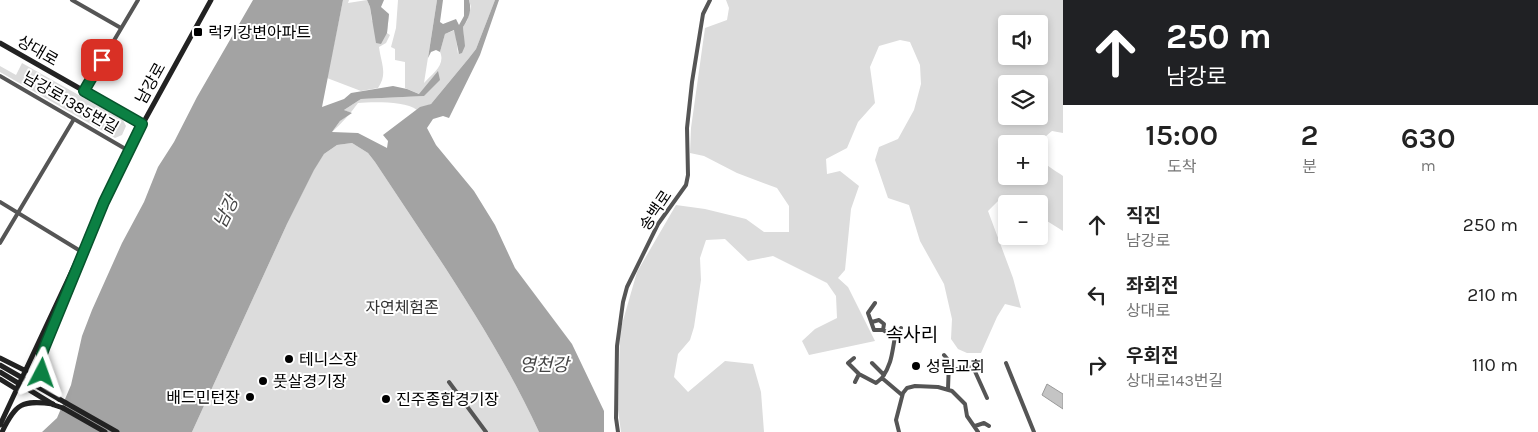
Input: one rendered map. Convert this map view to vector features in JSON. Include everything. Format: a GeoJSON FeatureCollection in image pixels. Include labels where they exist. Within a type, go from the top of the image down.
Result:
{"type":"FeatureCollection","features":[{"type":"Feature","properties":{"kind":"street"},"geometry":{"type":"LineString","coordinates":[[72,0],[121,28]]}},
{"type":"Feature","properties":{"kind":"street"},"geometry":{"type":"LineString","coordinates":[[84,91],[138,0]]}},
{"type":"Feature","properties":{"kind":"street","name":"남강로"},"geometry":{"type":"LineString","coordinates":[[0,425],[91,234],[128,151],[211,0]]}},
{"type":"Feature","properties":{"kind":"street","name":"송백로"},"geometry":{"type":"LineString","coordinates":[[618,432],[616,418],[616,346],[622,302],[630,281],[658,224],[686,185],[688,175],[687,128],[691,89],[703,14],[710,0]]}},
{"type":"Feature","properties":{"kind":"street","name":"상대로"},"geometry":{"type":"LineString","coordinates":[[0,43],[142,124]]}},
{"type":"Feature","properties":{"kind":"street","name":"남강로1385번길"},"geometry":{"type":"LineString","coordinates":[[0,76],[128,151]]}},
{"type":"Feature","properties":{"kind":"street"},"geometry":{"type":"LineString","coordinates":[[0,243],[74,119]]}},
{"type":"Feature","properties":{"kind":"street"},"geometry":{"type":"LineString","coordinates":[[0,202],[82,252]]}},
{"type":"Feature","properties":{"kind":"street"},"geometry":{"type":"LineString","coordinates":[[60,399],[45,380],[41,365],[42,354],[91,234]]}},
{"type":"Feature","properties":{"kind":"street"},"geometry":{"type":"LineString","coordinates":[[875,303],[868,310],[874,330],[883,330],[896,337]]}},
{"type":"Feature","properties":{"kind":"street"},"geometry":{"type":"LineString","coordinates":[[872,322],[879,320],[884,324],[883,330]]}},
{"type":"Feature","properties":{"kind":"street"},"geometry":{"type":"LineString","coordinates":[[854,358],[848,363],[859,374],[876,383],[889,368],[894,353],[896,337],[901,328]]}},
{"type":"Feature","properties":{"kind":"street"},"geometry":{"type":"LineString","coordinates":[[944,355],[949,361],[948,389]]}},
{"type":"Feature","properties":{"kind":"street"},"geometry":{"type":"LineString","coordinates":[[0,358],[26,371]]}},
{"type":"Feature","properties":{"kind":"street"},"geometry":{"type":"LineString","coordinates":[[872,363],[883,377],[902,395]]}},
{"type":"Feature","properties":{"kind":"street"},"geometry":{"type":"LineString","coordinates":[[1006,363],[1034,432]]}},
{"type":"Feature","properties":{"kind":"street"},"geometry":{"type":"LineString","coordinates":[[0,365],[117,432]]}},
{"type":"Feature","properties":{"kind":"street"},"geometry":{"type":"LineString","coordinates":[[950,370],[973,368],[987,398]]}},
{"type":"Feature","properties":{"kind":"street"},"geometry":{"type":"LineString","coordinates":[[0,372],[105,432]]}},
{"type":"Feature","properties":{"kind":"street"},"geometry":{"type":"LineString","coordinates":[[855,382],[859,374]]}},
{"type":"Feature","properties":{"kind":"street"},"geometry":{"type":"LineString","coordinates":[[0,379],[16,389]]}},
{"type":"Feature","properties":{"kind":"street"},"geometry":{"type":"LineString","coordinates":[[450,382],[486,432]]}},
{"type":"Feature","properties":{"kind":"street"},"geometry":{"type":"LineString","coordinates":[[900,432],[896,420],[902,395],[908,388],[915,386],[948,389],[965,404],[967,416],[978,432]]}},
{"type":"Feature","properties":{"kind":"street"},"geometry":{"type":"LineString","coordinates":[[2,432],[14,411],[21,405],[34,401],[54,404]]}},
{"type":"Feature","properties":{"kind":"street"},"geometry":{"type":"LineString","coordinates":[[975,426],[984,423],[989,426]]}},
{"type":"Feature","properties":{"kind":"green space"},"geometry":{"type":"Polygon","coordinates":[[[343,0],[349,0],[348,3],[367,0],[372,21],[389,14],[387,33],[390,35],[386,43],[379,47],[383,78],[378,88],[361,91],[327,78],[343,0]]]}},
{"type":"Feature","properties":{"kind":"green space"},"geometry":{"type":"Polygon","coordinates":[[[398,0],[437,0],[424,83],[440,65],[440,52],[445,34],[455,30],[458,54],[464,36],[463,27],[471,7],[469,0],[495,0],[476,49],[431,104],[417,110],[397,104],[380,102],[358,103],[350,113],[344,110],[361,99],[424,96],[405,88],[405,62],[395,60],[395,49],[391,47],[396,28],[398,0]]]}},
{"type":"Feature","properties":{"kind":"green space"},"geometry":{"type":"Polygon","coordinates":[[[726,0],[1063,0],[1063,133],[1052,131],[1047,135],[998,135],[998,185],[1048,185],[1048,166],[1063,176],[1063,231],[1048,222],[1048,195],[998,195],[998,201],[988,211],[998,238],[998,245],[1001,245],[1013,278],[1021,308],[1005,304],[981,353],[967,353],[958,349],[951,339],[952,319],[944,284],[920,241],[909,205],[888,198],[875,160],[879,147],[898,139],[914,110],[921,84],[920,65],[910,42],[900,40],[879,46],[870,67],[875,103],[858,122],[847,148],[826,159],[827,174],[840,171],[859,186],[851,209],[845,270],[838,278],[848,287],[875,341],[809,355],[802,341],[815,329],[837,318],[836,296],[827,283],[773,256],[748,261],[725,239],[706,240],[700,258],[701,280],[694,327],[690,340],[678,354],[674,377],[688,392],[725,361],[753,364],[761,392],[764,432],[621,432],[618,410],[620,331],[637,272],[676,205],[705,209],[746,219],[764,232],[789,232],[789,206],[777,188],[737,173],[704,156],[690,153],[691,128],[705,28],[727,20],[729,8],[726,0]]]}},
{"type":"Feature","properties":{"kind":"green space"},"geometry":{"type":"Polygon","coordinates":[[[22,63],[123,120],[126,126],[122,135],[115,138],[0,72],[0,66],[16,75],[22,63]]]}},
{"type":"Feature","properties":{"kind":"green space"},"geometry":{"type":"Polygon","coordinates":[[[349,114],[343,122],[332,132],[340,121],[349,114]]]}},
{"type":"Feature","properties":{"kind":"green space","name":"자연체험존"},"geometry":{"type":"Polygon","coordinates":[[[352,143],[368,153],[375,162],[441,261],[503,362],[539,432],[192,432],[314,169],[324,154],[337,145],[352,143]]]}},
{"type":"Feature","properties":{"kind":"water"},"geometry":{"type":"Polygon","coordinates":[[[253,0],[343,0],[322,107],[344,99],[351,93],[393,86],[419,94],[438,71],[440,80],[424,96],[361,99],[344,110],[352,113],[340,121],[332,132],[358,133],[387,148],[388,141],[383,135],[420,107],[431,104],[476,49],[495,0],[499,0],[480,55],[449,118],[443,116],[433,119],[427,128],[436,145],[474,191],[495,225],[515,268],[572,344],[604,411],[604,432],[539,432],[503,362],[441,261],[375,162],[368,153],[352,143],[337,145],[324,154],[314,170],[287,224],[192,432],[42,432],[57,418],[71,385],[82,336],[92,310],[122,243],[144,202],[158,167],[174,142],[197,97],[253,0]]]}},
{"type":"Feature","properties":{"kind":"water"},"geometry":{"type":"Polygon","coordinates":[[[367,0],[384,0],[381,7],[389,14],[387,33],[381,44],[376,43],[370,7],[367,0]]]}},
{"type":"Feature","properties":{"kind":"water"},"geometry":{"type":"Polygon","coordinates":[[[437,0],[443,0],[440,22],[443,24],[456,19],[459,25],[464,16],[464,0],[469,0],[469,14],[463,27],[465,46],[462,53],[459,54],[454,30],[445,34],[440,52],[436,50],[431,52],[428,58],[437,0]]]}},
{"type":"Feature","properties":{"kind":"building"},"geometry":{"type":"Polygon","coordinates":[[[1047,384],[1063,394],[1063,409],[1042,395],[1047,384]]]}},
{"type":"Feature","properties":{"kind":"place","name":"럭키강변아파트"},"geometry":{"type":"Point","coordinates":[198,32]}},
{"type":"Feature","properties":{"kind":"place","name":"테니스장"},"geometry":{"type":"Point","coordinates":[289,359]}},
{"type":"Feature","properties":{"kind":"place","name":"성림교회"},"geometry":{"type":"Point","coordinates":[916,366]}},
{"type":"Feature","properties":{"kind":"place","name":"풋살경기장"},"geometry":{"type":"Point","coordinates":[263,381]}},
{"type":"Feature","properties":{"kind":"place","name":"배드민턴장"},"geometry":{"type":"Point","coordinates":[250,397]}},
{"type":"Feature","properties":{"kind":"place","name":"진주종합경기장"},"geometry":{"type":"Point","coordinates":[386,399]}},
{"type":"Feature","properties":{"kind":"district","name":"속사리"},"geometry":{"type":"Point","coordinates":[912,334]}},
{"type":"Feature","properties":{"kind":"route"},"geometry":{"type":"LineString","coordinates":[[42,373],[42,354],[45,346],[104,202],[142,124],[84,91],[102,60]]}},
{"type":"Feature","properties":{"kind":"water label","name":"남강"},"geometry":{"type":"Point","coordinates":[226,212]}},
{"type":"Feature","properties":{"kind":"water label","name":"영천강"},"geometry":{"type":"Point","coordinates":[544,365]}}]}
